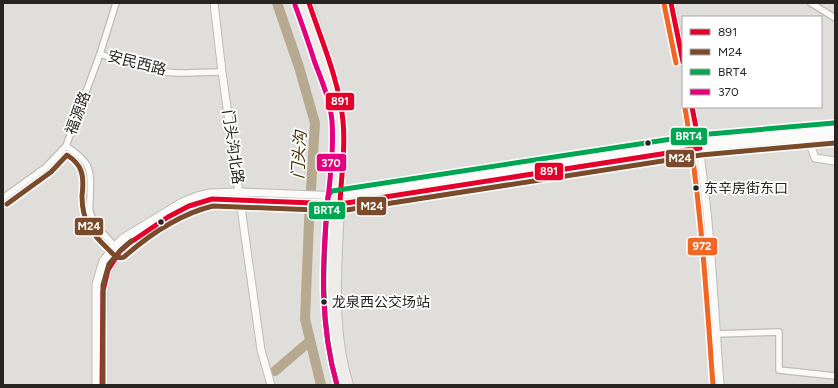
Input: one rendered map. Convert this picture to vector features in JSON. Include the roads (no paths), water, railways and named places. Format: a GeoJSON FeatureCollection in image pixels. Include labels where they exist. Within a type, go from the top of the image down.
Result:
{"type":"FeatureCollection","features":[{"type":"Feature","properties":{"kind":"main road"},"geometry":{"type":"LineString","coordinates":[[302,3],[337,106],[339,121],[340,143],[337,200],[330,278],[332,323],[339,372],[344,385]]}},
{"type":"Feature","properties":{"kind":"main road"},"geometry":{"type":"LineString","coordinates":[[309,3],[330,65],[341,106],[344,148],[337,200],[338,323],[345,372],[349,385]]}},
{"type":"Feature","properties":{"kind":"street","name":"福源路"},"geometry":{"type":"LineString","coordinates":[[3,198],[46,167],[66,146],[100,54],[116,3]]}},
{"type":"Feature","properties":{"kind":"street","name":"门头沟北路"},"geometry":{"type":"LineString","coordinates":[[214,3],[222,72],[261,350],[271,385]]}},
{"type":"Feature","properties":{"kind":"street"},"geometry":{"type":"LineString","coordinates":[[671,3],[682,57]]}},
{"type":"Feature","properties":{"kind":"street"},"geometry":{"type":"LineString","coordinates":[[811,3],[835,18]]}},
{"type":"Feature","properties":{"kind":"street","name":"安民西路"},"geometry":{"type":"LineString","coordinates":[[100,54],[153,70],[178,73],[222,72]]}},
{"type":"Feature","properties":{"kind":"street"},"geometry":{"type":"LineString","coordinates":[[692,108],[699,145],[708,221],[720,385]]}},
{"type":"Feature","properties":{"kind":"street"},"geometry":{"type":"LineString","coordinates":[[96,385],[96,284],[103,261],[117,249],[128,244],[171,216],[198,202],[239,196],[337,200],[699,145],[835,130]]}},
{"type":"Feature","properties":{"kind":"street"},"geometry":{"type":"LineString","coordinates":[[699,145],[835,136]]}},
{"type":"Feature","properties":{"kind":"street"},"geometry":{"type":"LineString","coordinates":[[808,138],[815,158],[835,161]]}},
{"type":"Feature","properties":{"kind":"street"},"geometry":{"type":"LineString","coordinates":[[66,146],[81,156],[88,166],[90,178],[89,208],[92,220],[117,249]]}},
{"type":"Feature","properties":{"kind":"street"},"geometry":{"type":"LineString","coordinates":[[102,385],[103,291],[108,270],[117,249]]}},
{"type":"Feature","properties":{"kind":"street"},"geometry":{"type":"LineString","coordinates":[[716,334],[779,332],[779,370],[835,376]]}},
{"type":"Feature","properties":{"kind":"waterway","name":"门头沟"},"geometry":{"type":"LineString","coordinates":[[277,3],[299,67],[315,123],[305,319],[321,385]]}},
{"type":"Feature","properties":{"kind":"waterway"},"geometry":{"type":"LineString","coordinates":[[275,371],[310,341]]}},
{"type":"Feature","properties":{"kind":"place","name":"东辛房街东口"},"geometry":{"type":"Point","coordinates":[696,188]}},
{"type":"Feature","properties":{"kind":"place","name":"龙泉西公交场站"},"geometry":{"type":"Point","coordinates":[324,302]}}]}
